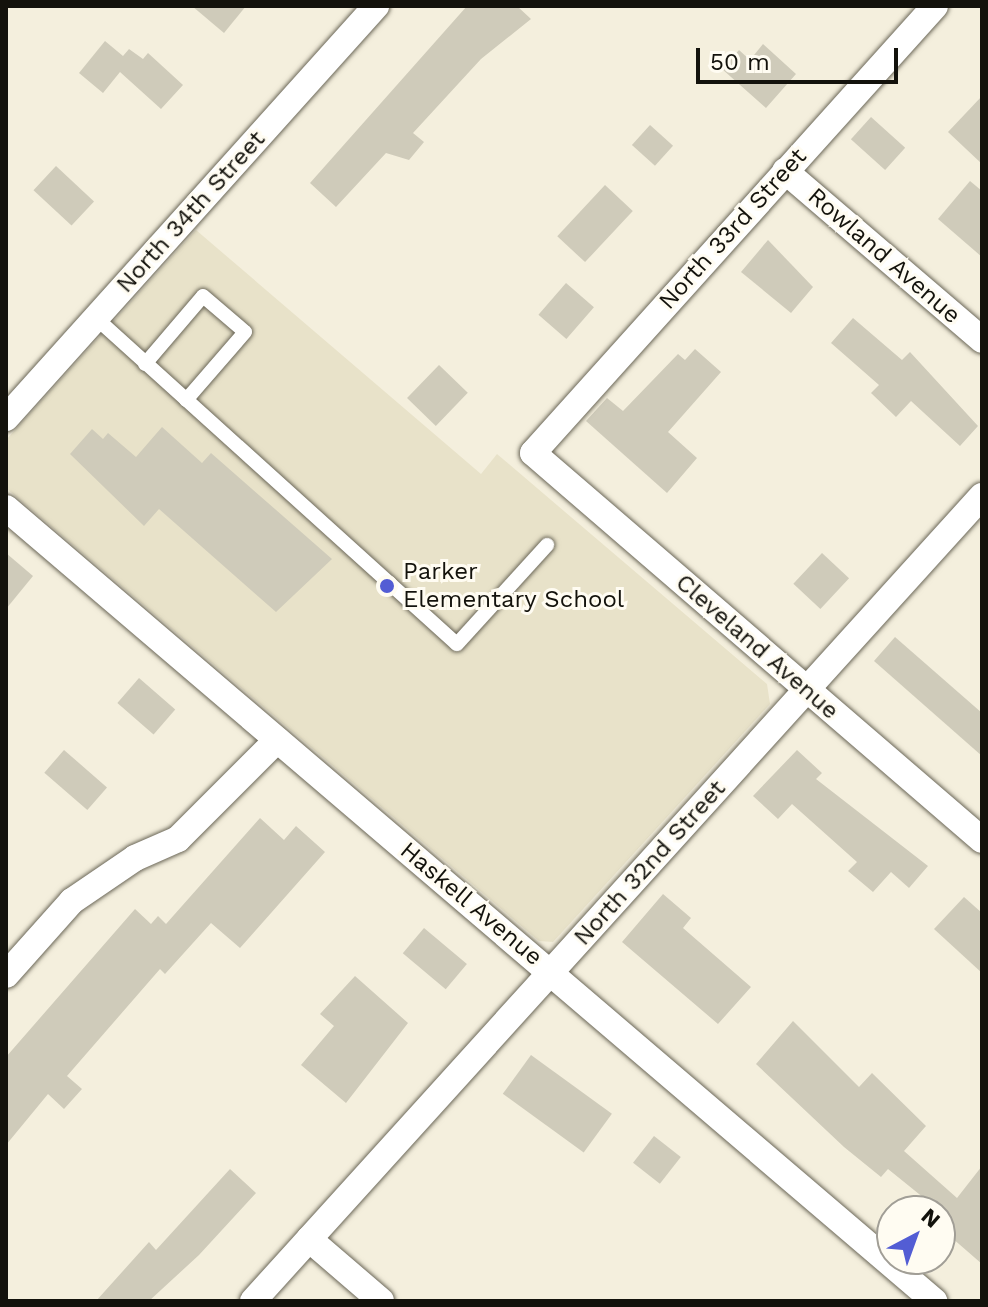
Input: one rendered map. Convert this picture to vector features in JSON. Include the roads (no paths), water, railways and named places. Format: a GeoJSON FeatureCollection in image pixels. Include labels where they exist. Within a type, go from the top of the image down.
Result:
{"type":"FeatureCollection","features":[{"type":"Feature","properties":{"kind":"street","name":"North 34th Street"},"geometry":{"type":"LineString","coordinates":[[6,418],[376,6]]}},
{"type":"Feature","properties":{"kind":"street","name":"North 33rd Street"},"geometry":{"type":"LineString","coordinates":[[533,453],[935,6]]}},
{"type":"Feature","properties":{"kind":"street","name":"Rowland Avenue"},"geometry":{"type":"LineString","coordinates":[[785,171],[982,340]]}},
{"type":"Feature","properties":{"kind":"street","name":"Cleveland Avenue"},"geometry":{"type":"LineString","coordinates":[[533,453],[982,840]]}},
{"type":"Feature","properties":{"kind":"street","name":"North 32nd Street"},"geometry":{"type":"LineString","coordinates":[[253,1301],[982,496]]}},
{"type":"Feature","properties":{"kind":"street","name":"Haskell Avenue"},"geometry":{"type":"LineString","coordinates":[[6,508],[934,1301]]}},
{"type":"Feature","properties":{"kind":"street"},"geometry":{"type":"LineString","coordinates":[[6,975],[72,901],[135,858],[178,839],[277,740]]}},
{"type":"Feature","properties":{"kind":"street"},"geometry":{"type":"LineString","coordinates":[[309,1239],[381,1301]]}},
{"type":"Feature","properties":{"kind":"lane"},"geometry":{"type":"LineString","coordinates":[[145,364],[203,296],[245,332],[186,400]]}},
{"type":"Feature","properties":{"kind":"lane"},"geometry":{"type":"LineString","coordinates":[[96,318],[457,644],[547,545]]}},
{"type":"Feature","properties":{"kind":"place","name":"Parker Elementary School"},"geometry":{"type":"Point","coordinates":[387,586]}}]}
